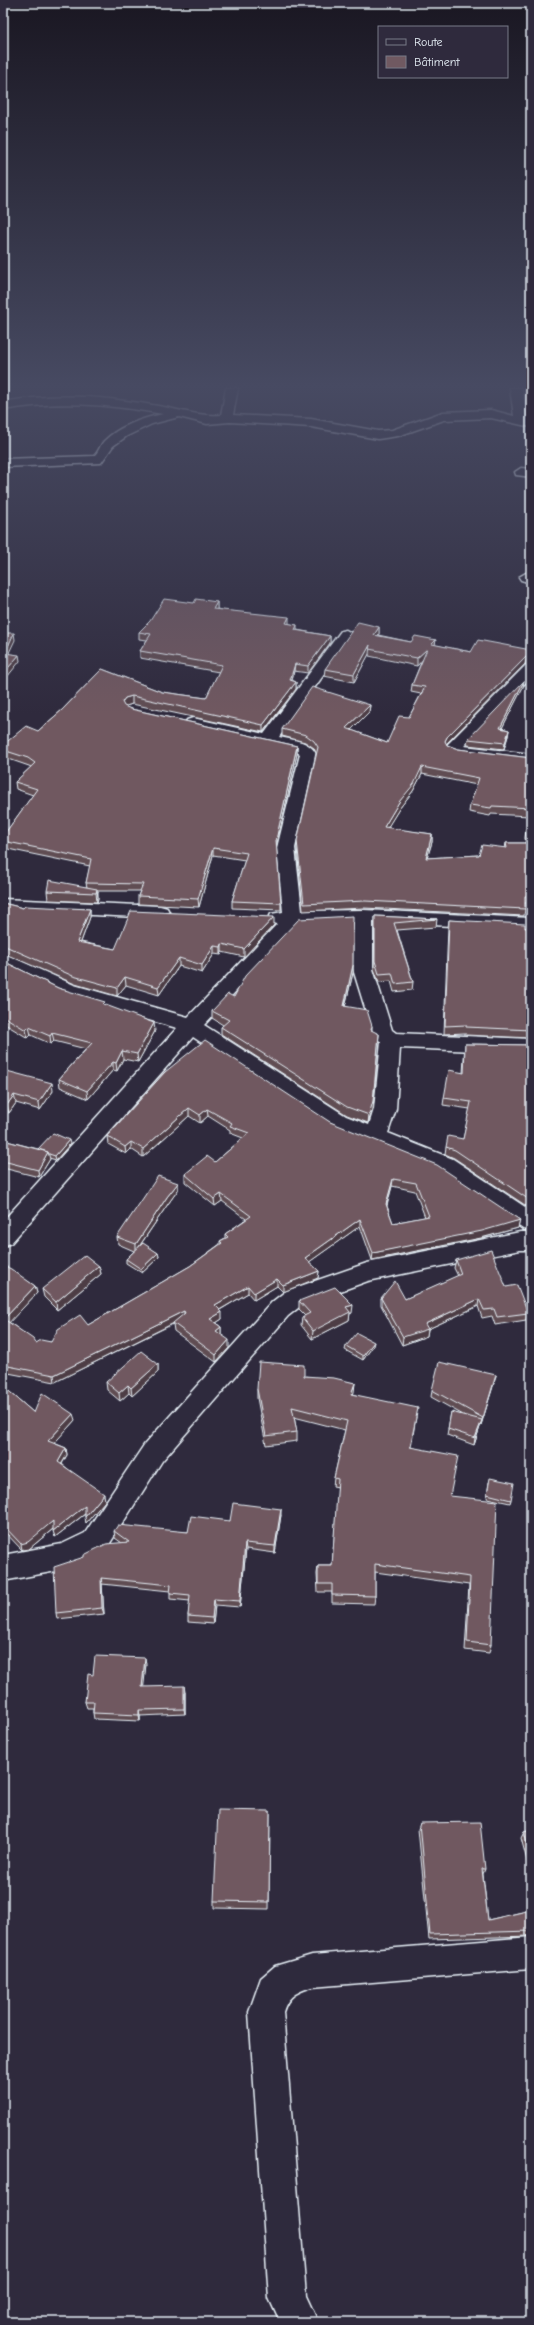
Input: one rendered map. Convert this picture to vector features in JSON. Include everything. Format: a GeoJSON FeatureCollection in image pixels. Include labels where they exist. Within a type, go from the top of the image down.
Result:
{"type":"FeatureCollection","features":[{"type":"Feature","properties":{"kind":"street"},"geometry":{"type":"LineString","coordinates":[[268,740],[346,634]]}},
{"type":"Feature","properties":{"kind":"street"},"geometry":{"type":"LineString","coordinates":[[531,668],[453,748],[531,759]]}},
{"type":"Feature","properties":{"kind":"street"},"geometry":{"type":"LineString","coordinates":[[177,720],[298,746],[306,750],[308,754],[286,848],[293,919]]}},
{"type":"Feature","properties":{"kind":"street"},"geometry":{"type":"LineString","coordinates":[[4,907],[174,913]]}},
{"type":"Feature","properties":{"kind":"street"},"geometry":{"type":"LineString","coordinates":[[364,916],[363,969],[383,1034],[391,1039],[531,1046]]}},
{"type":"Feature","properties":{"kind":"street"},"geometry":{"type":"LineString","coordinates":[[262,917],[293,919],[364,916],[531,924]]}},
{"type":"Feature","properties":{"kind":"street"},"geometry":{"type":"LineString","coordinates":[[3,1236],[91,1134],[190,1024],[293,919]]}},
{"type":"Feature","properties":{"kind":"street"},"geometry":{"type":"LineString","coordinates":[[3,959],[67,990],[190,1024],[338,1122],[376,1138],[424,1155],[445,1166],[531,1223]]}},
{"type":"Feature","properties":{"kind":"street"},"geometry":{"type":"LineString","coordinates":[[376,1138],[386,1110],[391,1039]]}},
{"type":"Feature","properties":{"kind":"street"},"geometry":{"type":"LineString","coordinates":[[3,1568],[55,1560],[80,1551],[95,1542],[153,1453],[280,1309],[294,1298],[367,1272],[520,1241],[531,1241]]}},
{"type":"Feature","properties":{"kind":"street"},"geometry":{"type":"LineString","coordinates":[[299,2322],[288,2298],[266,2012],[273,1990],[287,1978],[312,1971],[531,1953]]}},
{"type":"Feature","properties":{"kind":"building"},"geometry":{"type":"Polygon","coordinates":[[[164,599],[194,603],[196,599],[217,602],[213,609],[289,617],[286,623],[297,625],[295,630],[330,636],[308,666],[295,664],[290,680],[296,682],[263,725],[132,696],[125,698],[122,702],[124,706],[131,709],[297,746],[276,840],[281,903],[232,901],[247,853],[213,848],[198,899],[138,896],[143,884],[86,883],[91,859],[3,841],[3,836],[37,789],[15,782],[35,763],[28,758],[3,750],[3,745],[26,726],[38,731],[62,710],[102,669],[162,692],[206,698],[222,665],[140,651],[151,634],[139,632],[150,621],[164,599]]]}},
{"type":"Feature","properties":{"kind":"building"},"geometry":{"type":"Polygon","coordinates":[[[358,622],[379,627],[374,635],[411,642],[415,636],[436,640],[432,644],[471,652],[478,640],[531,650],[531,656],[527,656],[447,737],[445,741],[447,745],[458,749],[531,758],[531,808],[492,806],[491,808],[470,805],[479,778],[422,767],[414,784],[399,802],[384,827],[432,834],[426,858],[479,855],[482,845],[507,848],[506,843],[529,843],[526,830],[531,830],[531,896],[525,896],[525,909],[365,901],[304,904],[297,841],[318,747],[314,741],[306,735],[282,729],[312,687],[370,705],[346,728],[387,743],[399,716],[409,717],[425,687],[412,685],[427,649],[417,658],[369,649],[370,645],[354,674],[325,669],[358,622]]]}},
{"type":"Feature","properties":{"kind":"building"},"geometry":{"type":"Polygon","coordinates":[[[3,633],[14,633],[5,653],[19,655],[3,674],[3,633]]]}},
{"type":"Feature","properties":{"kind":"building"},"geometry":{"type":"Polygon","coordinates":[[[524,681],[500,728],[509,730],[505,743],[468,739],[524,681]]]}},
{"type":"Feature","properties":{"kind":"building"},"geometry":{"type":"Polygon","coordinates":[[[49,880],[97,889],[96,893],[47,891],[49,880]]]}},
{"type":"Feature","properties":{"kind":"building"},"geometry":{"type":"Polygon","coordinates":[[[3,903],[23,908],[25,906],[90,909],[77,942],[115,949],[131,911],[274,917],[244,949],[222,944],[221,947],[214,946],[202,965],[179,958],[158,987],[125,977],[117,988],[73,976],[3,945],[3,903]]]}},
{"type":"Feature","properties":{"kind":"building"},"geometry":{"type":"Polygon","coordinates":[[[353,916],[353,965],[344,1006],[367,1010],[372,1026],[371,1030],[379,1034],[373,1101],[369,1115],[347,1107],[221,1027],[229,1020],[212,1011],[228,994],[234,997],[245,976],[299,919],[353,916]]]}},
{"type":"Feature","properties":{"kind":"building"},"geometry":{"type":"Polygon","coordinates":[[[375,916],[437,919],[394,923],[413,982],[395,984],[392,973],[379,974],[375,961],[375,916]]]}},
{"type":"Feature","properties":{"kind":"building"},"geometry":{"type":"Polygon","coordinates":[[[449,920],[525,924],[525,928],[531,928],[531,1030],[466,1027],[466,1025],[445,1026],[449,920]]]}},
{"type":"Feature","properties":{"kind":"building"},"geometry":{"type":"Polygon","coordinates":[[[3,961],[58,988],[105,1002],[103,1004],[154,1023],[137,1054],[122,1051],[116,1063],[113,1062],[87,1091],[59,1079],[92,1043],[52,1033],[50,1036],[29,1027],[26,1030],[3,1016],[3,961]]]}},
{"type":"Feature","properties":{"kind":"building"},"geometry":{"type":"Polygon","coordinates":[[[205,1040],[330,1122],[437,1165],[520,1220],[482,1231],[373,1253],[360,1219],[305,1258],[319,1271],[283,1285],[277,1279],[254,1293],[248,1286],[215,1305],[222,1312],[210,1319],[221,1327],[216,1331],[229,1340],[216,1355],[173,1323],[185,1313],[184,1311],[54,1375],[3,1365],[3,1265],[35,1286],[4,1319],[33,1339],[36,1343],[41,1340],[51,1342],[58,1329],[80,1315],[88,1325],[190,1266],[222,1243],[220,1241],[228,1237],[225,1234],[251,1216],[221,1194],[214,1199],[185,1174],[207,1156],[215,1162],[249,1133],[230,1126],[232,1123],[207,1109],[200,1115],[189,1108],[143,1149],[131,1142],[125,1147],[107,1136],[165,1072],[205,1040]],[[393,1179],[386,1204],[393,1223],[429,1216],[416,1183],[393,1179]]]}},
{"type":"Feature","properties":{"kind":"building"},"geometry":{"type":"Polygon","coordinates":[[[465,1044],[531,1045],[531,1201],[455,1150],[446,1147],[448,1136],[463,1139],[471,1102],[444,1098],[449,1070],[464,1073],[465,1044]]]}},
{"type":"Feature","properties":{"kind":"building"},"geometry":{"type":"Polygon","coordinates":[[[3,1070],[52,1083],[39,1102],[14,1095],[7,1105],[3,1104],[3,1070]]]}},
{"type":"Feature","properties":{"kind":"building"},"geometry":{"type":"Polygon","coordinates":[[[53,1133],[69,1140],[55,1156],[38,1149],[53,1133]]]}},
{"type":"Feature","properties":{"kind":"building"},"geometry":{"type":"Polygon","coordinates":[[[3,1140],[48,1152],[38,1170],[3,1161],[3,1140]]]}},
{"type":"Feature","properties":{"kind":"building"},"geometry":{"type":"Polygon","coordinates":[[[158,1176],[178,1183],[136,1244],[117,1237],[158,1176]]]}},
{"type":"Feature","properties":{"kind":"building"},"geometry":{"type":"Polygon","coordinates":[[[143,1243],[158,1253],[141,1269],[126,1259],[143,1243]]]}},
{"type":"Feature","properties":{"kind":"building"},"geometry":{"type":"Polygon","coordinates":[[[491,1250],[506,1287],[517,1285],[528,1313],[497,1317],[494,1309],[484,1310],[479,1299],[425,1324],[428,1329],[403,1337],[381,1298],[395,1281],[405,1299],[461,1274],[456,1260],[491,1250]]]}},
{"type":"Feature","properties":{"kind":"building"},"geometry":{"type":"Polygon","coordinates":[[[85,1255],[99,1266],[56,1302],[42,1289],[85,1255]]]}},
{"type":"Feature","properties":{"kind":"building"},"geometry":{"type":"Polygon","coordinates":[[[335,1287],[353,1305],[346,1307],[350,1312],[313,1331],[302,1317],[310,1313],[299,1301],[335,1287]]]}},
{"type":"Feature","properties":{"kind":"building"},"geometry":{"type":"Polygon","coordinates":[[[357,1333],[374,1342],[363,1356],[346,1346],[357,1333]]]}},
{"type":"Feature","properties":{"kind":"building"},"geometry":{"type":"Polygon","coordinates":[[[141,1351],[158,1364],[131,1388],[128,1385],[119,1393],[106,1382],[141,1351]]]}},
{"type":"Feature","properties":{"kind":"building"},"geometry":{"type":"Polygon","coordinates":[[[259,1362],[304,1365],[304,1376],[334,1378],[355,1383],[351,1394],[418,1408],[410,1447],[458,1456],[450,1496],[497,1501],[491,1645],[467,1642],[470,1577],[375,1564],[375,1596],[332,1595],[332,1584],[318,1584],[318,1566],[332,1566],[338,1479],[334,1478],[347,1421],[292,1407],[297,1432],[266,1436],[257,1389],[259,1362]]]}},
{"type":"Feature","properties":{"kind":"building"},"geometry":{"type":"Polygon","coordinates":[[[439,1362],[496,1375],[483,1418],[432,1390],[439,1362]]]}},
{"type":"Feature","properties":{"kind":"building"},"geometry":{"type":"Polygon","coordinates":[[[3,1386],[34,1413],[42,1393],[73,1414],[48,1441],[66,1448],[58,1462],[104,1494],[85,1517],[85,1506],[53,1531],[53,1521],[28,1542],[21,1544],[3,1525],[3,1465],[5,1464],[3,1462],[3,1386]]]}},
{"type":"Feature","properties":{"kind":"building"},"geometry":{"type":"Polygon","coordinates":[[[451,1412],[482,1420],[475,1438],[448,1429],[451,1412]]]}},
{"type":"Feature","properties":{"kind":"building"},"geometry":{"type":"Polygon","coordinates":[[[490,1478],[514,1483],[511,1500],[487,1494],[490,1478]]]}},
{"type":"Feature","properties":{"kind":"building"},"geometry":{"type":"Polygon","coordinates":[[[233,1503],[281,1509],[275,1546],[245,1543],[240,1601],[214,1599],[212,1618],[188,1616],[190,1595],[170,1593],[171,1585],[101,1578],[102,1608],[56,1613],[54,1567],[84,1557],[84,1555],[106,1544],[129,1542],[114,1531],[118,1525],[188,1532],[191,1516],[230,1521],[233,1503]]]}},
{"type":"Feature","properties":{"kind":"building"},"geometry":{"type":"Polygon","coordinates":[[[95,1656],[145,1658],[142,1687],[184,1686],[184,1709],[139,1710],[139,1715],[93,1713],[94,1702],[85,1702],[88,1674],[93,1675],[95,1656]]]}},
{"type":"Feature","properties":{"kind":"building"},"geometry":{"type":"Polygon","coordinates":[[[218,1810],[270,1811],[269,1902],[214,1901],[218,1810]]]}},
{"type":"Feature","properties":{"kind":"building"},"geometry":{"type":"Polygon","coordinates":[[[480,1822],[485,1869],[482,1869],[488,1920],[531,1910],[531,1931],[430,1934],[420,1823],[480,1822]]]}},
{"type":"Feature","properties":{"kind":"building"},"geometry":{"type":"Polygon","coordinates":[[[531,1830],[531,1859],[524,1832],[531,1830]]]}}]}
